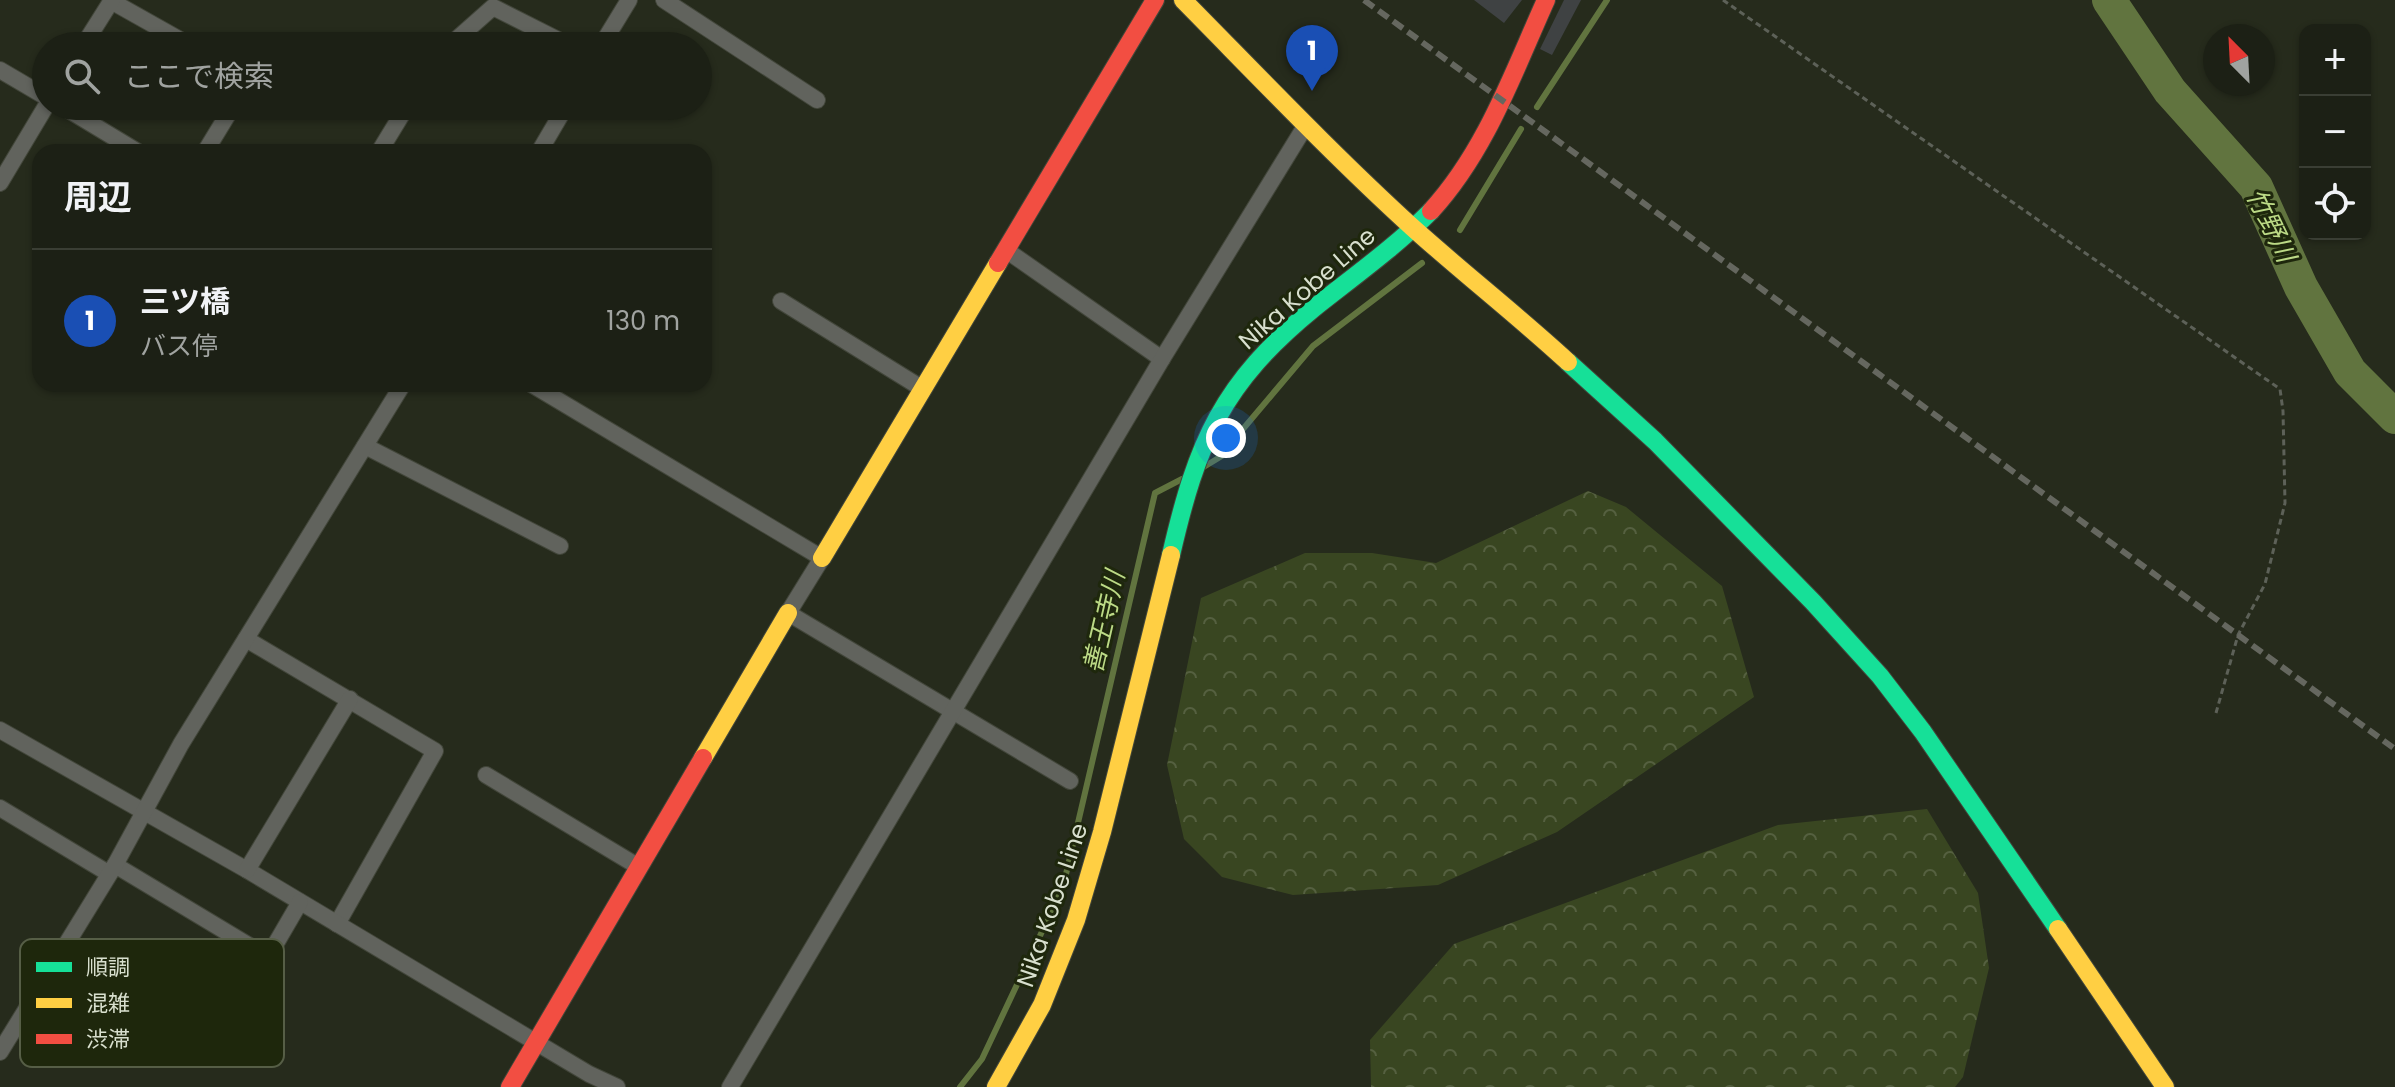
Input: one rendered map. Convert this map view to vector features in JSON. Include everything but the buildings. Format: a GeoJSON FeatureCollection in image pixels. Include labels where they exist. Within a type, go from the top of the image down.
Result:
{"type":"FeatureCollection","features":[{"type":"Feature","properties":{"kind":"street"},"geometry":{"type":"LineString","coordinates":[[92,32],[111,0],[167,32]]}},
{"type":"Feature","properties":{"kind":"street"},"geometry":{"type":"LineString","coordinates":[[610,32],[629,0]]}},
{"type":"Feature","properties":{"kind":"street"},"geometry":{"type":"LineString","coordinates":[[664,0],[817,100]]}},
{"type":"Feature","properties":{"kind":"street"},"geometry":{"type":"LineString","coordinates":[[510,1087],[788,613],[1155,0]]}},
{"type":"Feature","properties":{"kind":"street"},"geometry":{"type":"LineString","coordinates":[[1183,0],[1413,228],[1507,306],[1655,441],[1803,592],[1880,676],[1932,745],[2165,1087]]}},
{"type":"Feature","properties":{"kind":"street","name":"Nika Kobe Line"},"geometry":{"type":"LineString","coordinates":[[996,1087],[1046,1001],[1072,937],[1086,894],[1184,498],[1213,423],[1261,356],[1413,228],[1460,176],[1486,131],[1546,0]]}},
{"type":"Feature","properties":{"kind":"street"},"geometry":{"type":"LineString","coordinates":[[465,32],[493,7],[542,32]]}},
{"type":"Feature","properties":{"kind":"street"},"geometry":{"type":"LineString","coordinates":[[0,70],[32,89]]}},
{"type":"Feature","properties":{"kind":"street"},"geometry":{"type":"LineString","coordinates":[[0,183],[38,120]]}},
{"type":"Feature","properties":{"kind":"street"},"geometry":{"type":"LineString","coordinates":[[85,120],[125,144]]}},
{"type":"Feature","properties":{"kind":"street"},"geometry":{"type":"LineString","coordinates":[[210,144],[224,120]]}},
{"type":"Feature","properties":{"kind":"street"},"geometry":{"type":"LineString","coordinates":[[384,144],[398,120]]}},
{"type":"Feature","properties":{"kind":"street"},"geometry":{"type":"LineString","coordinates":[[544,144],[558,120]]}},
{"type":"Feature","properties":{"kind":"street"},"geometry":{"type":"LineString","coordinates":[[730,1087],[951,711],[1306,125]]}},
{"type":"Feature","properties":{"kind":"street"},"geometry":{"type":"LineString","coordinates":[[1006,250],[1162,359]]}},
{"type":"Feature","properties":{"kind":"street"},"geometry":{"type":"LineString","coordinates":[[781,301],[923,389]]}},
{"type":"Feature","properties":{"kind":"street"},"geometry":{"type":"LineString","coordinates":[[69,939],[181,744],[398,392]]}},
{"type":"Feature","properties":{"kind":"street"},"geometry":{"type":"LineString","coordinates":[[544,392],[822,558]]}},
{"type":"Feature","properties":{"kind":"street"},"geometry":{"type":"LineString","coordinates":[[365,446],[560,546]]}},
{"type":"Feature","properties":{"kind":"street"},"geometry":{"type":"LineString","coordinates":[[788,613],[1070,781]]}},
{"type":"Feature","properties":{"kind":"street"},"geometry":{"type":"LineString","coordinates":[[246,639],[435,751],[337,924]]}},
{"type":"Feature","properties":{"kind":"street"},"geometry":{"type":"LineString","coordinates":[[247,870],[350,699]]}},
{"type":"Feature","properties":{"kind":"street"},"geometry":{"type":"LineString","coordinates":[[1,733],[247,870],[536,1043],[617,1087]]}},
{"type":"Feature","properties":{"kind":"street"},"geometry":{"type":"LineString","coordinates":[[486,775],[639,867]]}},
{"type":"Feature","properties":{"kind":"street"},"geometry":{"type":"LineString","coordinates":[[0,808],[236,939]]}},
{"type":"Feature","properties":{"kind":"street"},"geometry":{"type":"LineString","coordinates":[[278,939],[300,902]]}},
{"type":"Feature","properties":{"kind":"street"},"geometry":{"type":"LineString","coordinates":[[0,1052],[20,1019]]}},
{"type":"Feature","properties":{"kind":"path"},"geometry":{"type":"LineString","coordinates":[[1723,0],[2280,389],[2285,503],[2265,584],[2238,635],[2216,713]]}},
{"type":"Feature","properties":{"kind":"green space"},"geometry":{"type":"Polygon","coordinates":[[[1588,491],[1626,507],[1722,586],[1754,697],[1557,832],[1438,885],[1293,895],[1222,877],[1184,839],[1167,765],[1201,598],[1305,553],[1372,553],[1436,563],[1588,491]]]}},
{"type":"Feature","properties":{"kind":"green space"},"geometry":{"type":"Polygon","coordinates":[[[1927,809],[1978,893],[1989,968],[1963,1077],[1955,1087],[1371,1087],[1370,1040],[1454,944],[1778,825],[1927,809]]]}},
{"type":"Feature","properties":{"kind":"waterway","name":"善王寺川"},"geometry":{"type":"LineString","coordinates":[[1537,107],[1607,0]]}},
{"type":"Feature","properties":{"kind":"waterway","name":"竹野川"},"geometry":{"type":"LineString","coordinates":[[2109,0],[2170,91],[2256,187],[2301,287],[2350,372],[2395,417]]}},
{"type":"Feature","properties":{"kind":"waterway","name":"善王寺川"},"geometry":{"type":"LineString","coordinates":[[1460,230],[1521,129]]}},
{"type":"Feature","properties":{"kind":"waterway","name":"善王寺川"},"geometry":{"type":"LineString","coordinates":[[1202,468],[1230,451],[1243,429],[1313,346],[1422,263]]}},
{"type":"Feature","properties":{"kind":"waterway","name":"善王寺川"},"geometry":{"type":"LineString","coordinates":[[960,1087],[982,1059],[1063,887],[1155,493],[1182,479]]}},
{"type":"Feature","properties":{"kind":"railway"},"geometry":{"type":"LineString","coordinates":[[1364,0],[2395,749]]}},
{"type":"Feature","properties":{"kind":"traffic: fast"},"geometry":{"type":"LineString","coordinates":[[1171,555],[1191,479],[1203,447],[1235,389],[1256,362],[1283,336],[1431,211]]}},
{"type":"Feature","properties":{"kind":"traffic: fast"},"geometry":{"type":"LineString","coordinates":[[1568,362],[1655,441],[1813,602],[1880,676],[1923,732],[2058,929]]}},
{"type":"Feature","properties":{"kind":"traffic: slow"},"geometry":{"type":"LineString","coordinates":[[1183,0],[1383,200],[1568,362]]}},
{"type":"Feature","properties":{"kind":"traffic: slow"},"geometry":{"type":"LineString","coordinates":[[822,558],[998,263]]}},
{"type":"Feature","properties":{"kind":"traffic: slow"},"geometry":{"type":"LineString","coordinates":[[996,1087],[1042,1005],[1076,920],[1102,832],[1171,555]]}},
{"type":"Feature","properties":{"kind":"traffic: slow"},"geometry":{"type":"LineString","coordinates":[[703,758],[788,613]]}},
{"type":"Feature","properties":{"kind":"traffic: slow"},"geometry":{"type":"LineString","coordinates":[[2058,929],[2165,1087]]}},
{"type":"Feature","properties":{"kind":"traffic: jam"},"geometry":{"type":"LineString","coordinates":[[998,263],[1155,0]]}},
{"type":"Feature","properties":{"kind":"traffic: jam"},"geometry":{"type":"LineString","coordinates":[[1431,211],[1468,163],[1483,137],[1546,0]]}},
{"type":"Feature","properties":{"kind":"traffic: jam"},"geometry":{"type":"LineString","coordinates":[[510,1087],[703,758]]}},
{"type":"Feature","properties":{"kind":"place","name":"三ツ橋"},"geometry":{"type":"Point","coordinates":[1312,91]}}]}
